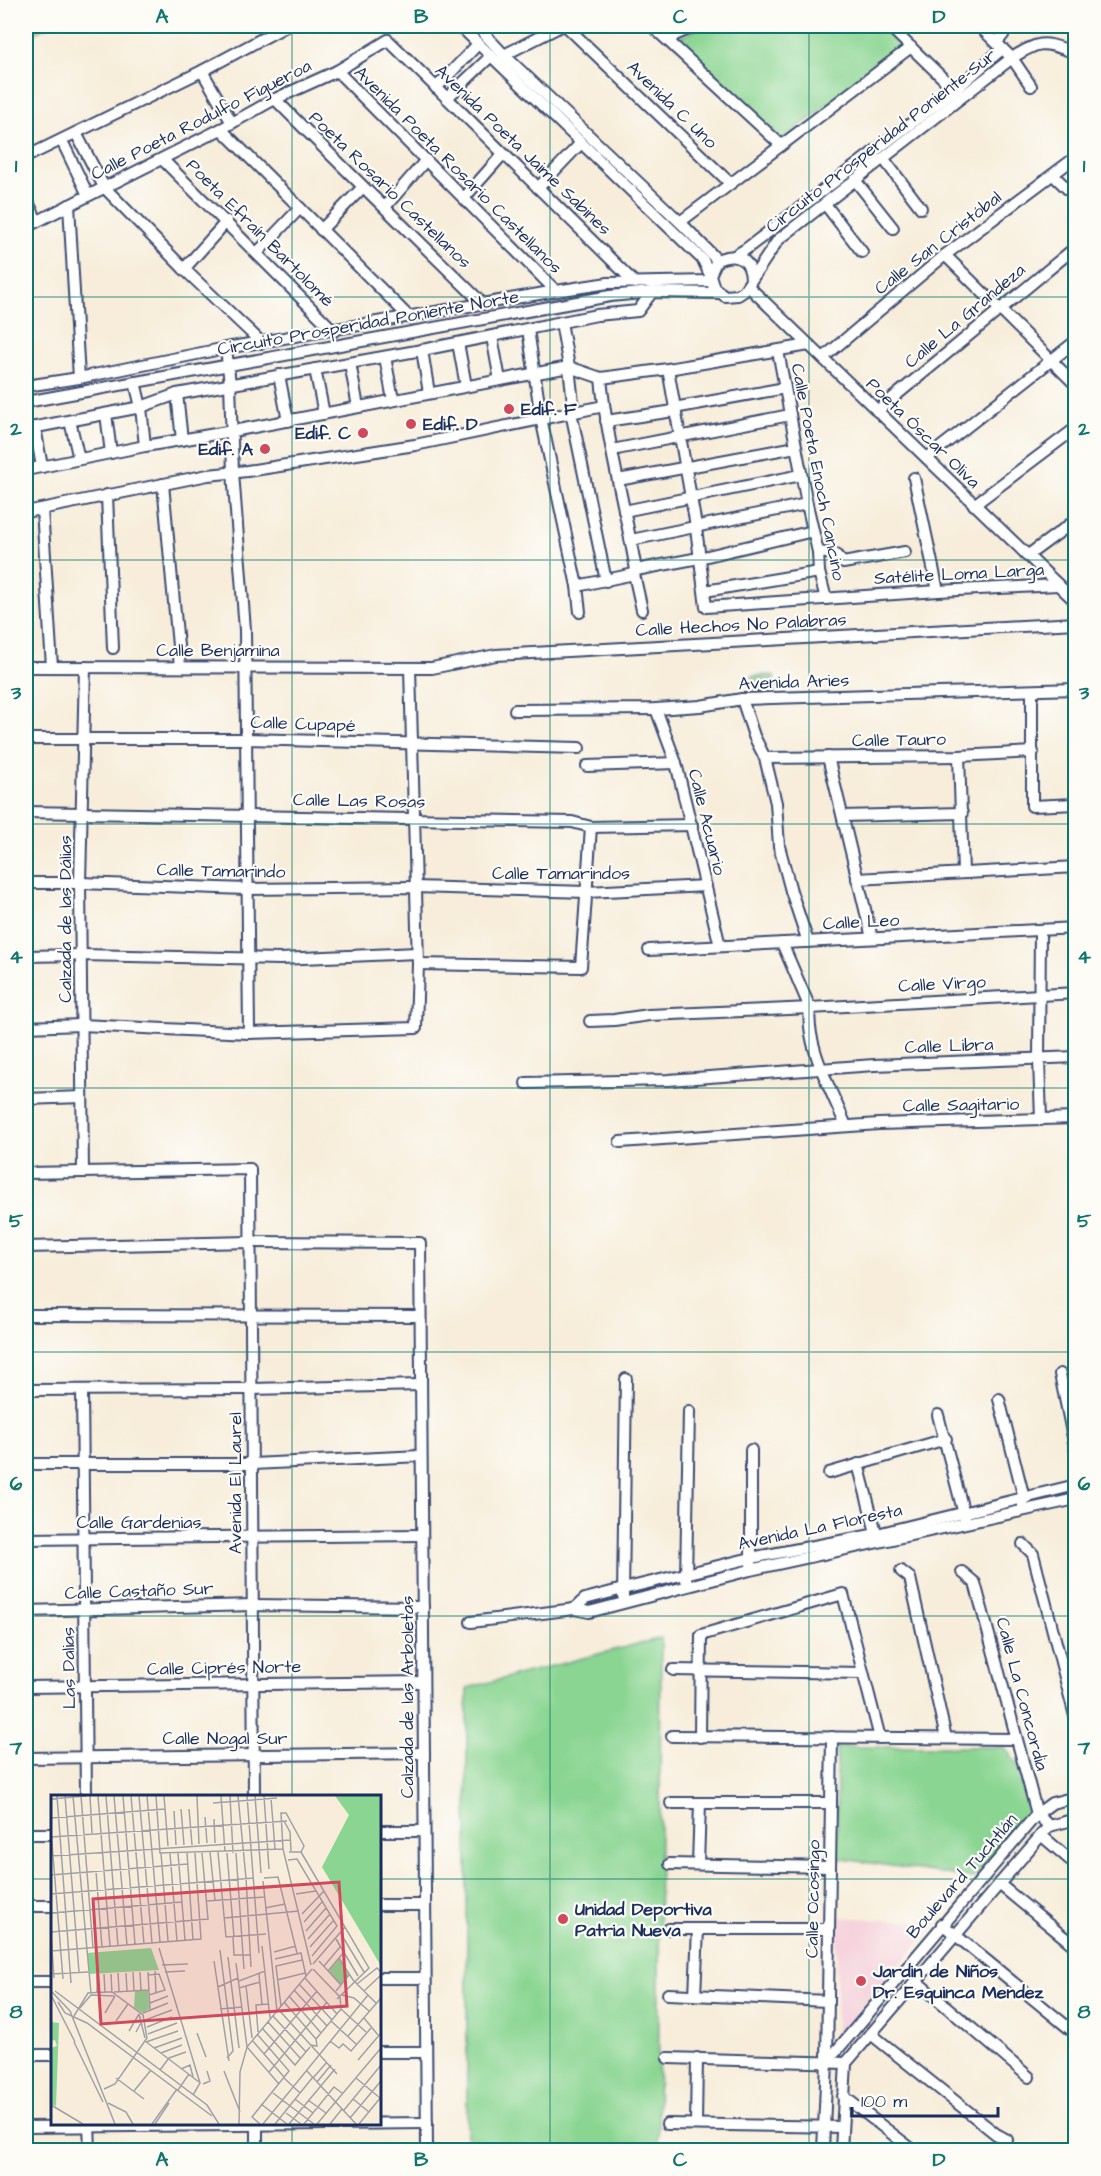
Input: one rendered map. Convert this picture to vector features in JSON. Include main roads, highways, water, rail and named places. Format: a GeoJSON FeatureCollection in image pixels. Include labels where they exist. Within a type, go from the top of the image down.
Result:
{"type":"FeatureCollection","features":[{"type":"Feature","properties":{"kind":"place","name":"Edif. F"},"geometry":{"type":"Point","coordinates":[509,409]}},
{"type":"Feature","properties":{"kind":"place","name":"Edif. D"},"geometry":{"type":"Point","coordinates":[411,424]}},
{"type":"Feature","properties":{"kind":"place","name":"Edif. C"},"geometry":{"type":"Point","coordinates":[363,433]}},
{"type":"Feature","properties":{"kind":"place","name":"Edif. A"},"geometry":{"type":"Point","coordinates":[265,449]}},
{"type":"Feature","properties":{"kind":"place","name":"Unidad Deportiva Patria Nueva"},"geometry":{"type":"Point","coordinates":[563,1919]}},
{"type":"Feature","properties":{"kind":"place","name":"Jardin de Niños Dr. Esquinca Mendez"},"geometry":{"type":"Point","coordinates":[861,1981]}}]}
